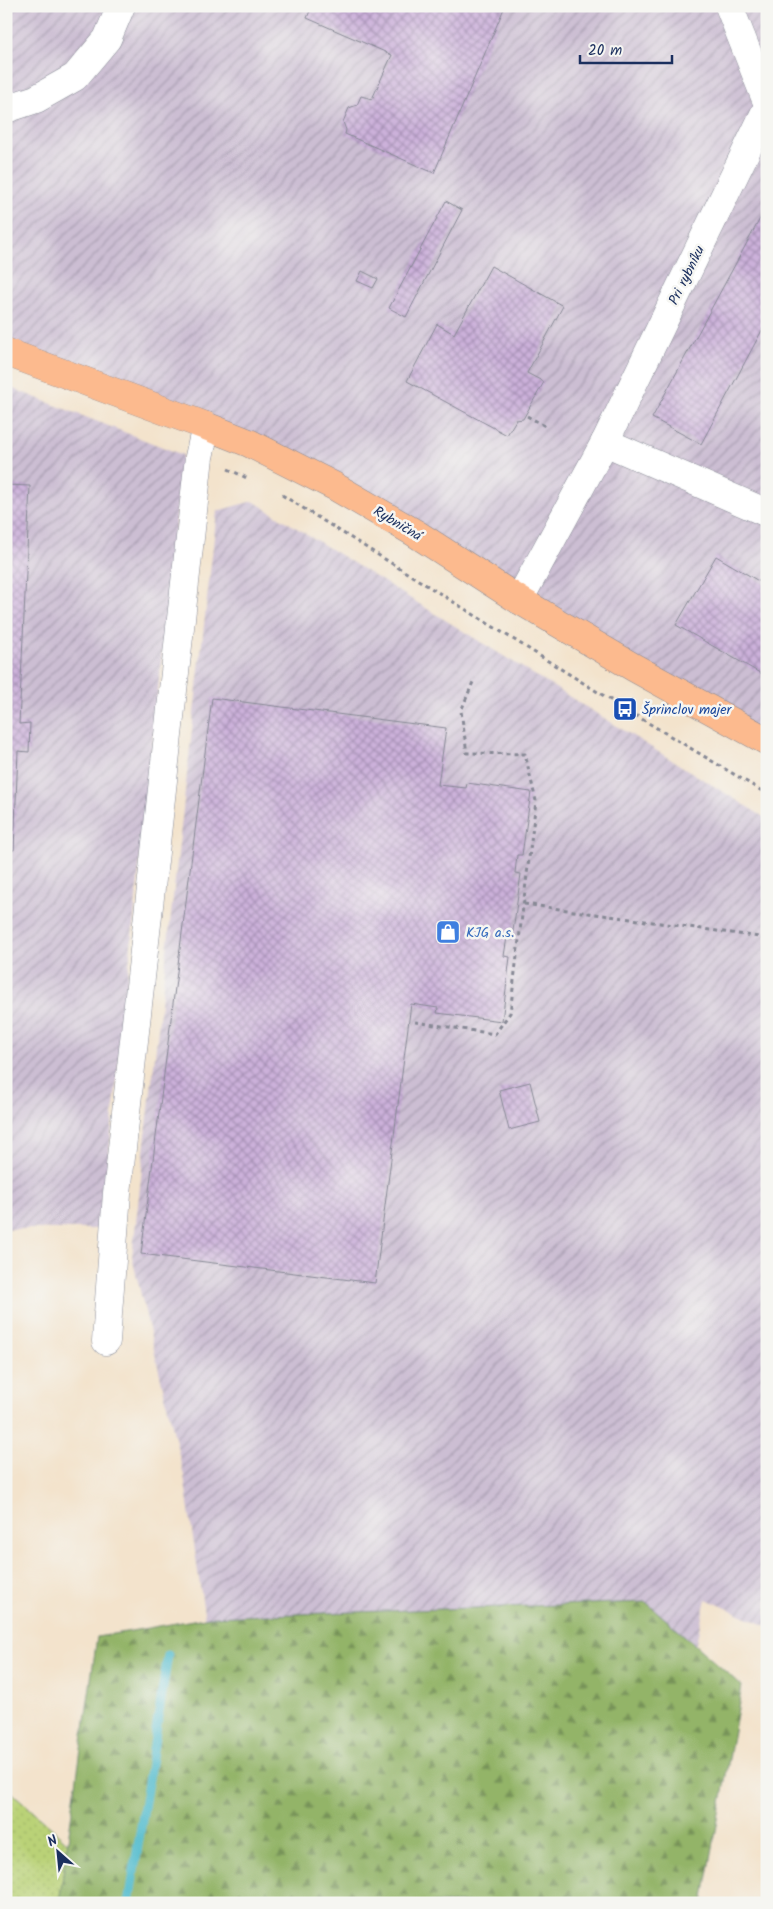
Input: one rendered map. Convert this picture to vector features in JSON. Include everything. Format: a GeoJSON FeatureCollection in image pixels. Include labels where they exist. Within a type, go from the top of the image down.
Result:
{"type":"FeatureCollection","features":[{"type":"Feature","properties":{"kind":"main road","name":"Rybničná"},"geometry":{"type":"LineString","coordinates":[[6,352],[249,443],[360,500],[519,600],[633,667],[767,741]]}},
{"type":"Feature","properties":{"kind":"lane"},"geometry":{"type":"LineString","coordinates":[[8,112],[75,78],[107,39],[121,6]]}},
{"type":"Feature","properties":{"kind":"lane"},"geometry":{"type":"LineString","coordinates":[[729,6],[767,102]]}},
{"type":"Feature","properties":{"kind":"lane","name":"Pri rybníku"},"geometry":{"type":"LineString","coordinates":[[519,600],[605,442],[767,108]]}},
{"type":"Feature","properties":{"kind":"lane"},"geometry":{"type":"LineString","coordinates":[[106,1341],[117,1193],[199,457],[206,426]]}},
{"type":"Feature","properties":{"kind":"lane"},"geometry":{"type":"LineString","coordinates":[[605,442],[767,513]]}},
{"type":"Feature","properties":{"kind":"path"},"geometry":{"type":"LineString","coordinates":[[528,416],[544,426]]}},
{"type":"Feature","properties":{"kind":"path"},"geometry":{"type":"LineString","coordinates":[[199,457],[253,481]]}},
{"type":"Feature","properties":{"kind":"path"},"geometry":{"type":"LineString","coordinates":[[279,494],[625,709],[767,794]]}},
{"type":"Feature","properties":{"kind":"path"},"geometry":{"type":"LineString","coordinates":[[415,1022],[495,1034],[510,1013],[536,801],[525,754],[466,753],[460,711],[473,682]]}},
{"type":"Feature","properties":{"kind":"path"},"geometry":{"type":"LineString","coordinates":[[524,904],[767,938]]}},
{"type":"Feature","properties":{"kind":"shaded area"},"geometry":{"type":"Polygon","coordinates":[[[6,6],[767,6],[767,741],[360,500],[6,352],[6,6]]]}},
{"type":"Feature","properties":{"kind":"shaded area"},"geometry":{"type":"Polygon","coordinates":[[[6,386],[183,455],[101,1229],[6,1229],[6,386]]]}},
{"type":"Feature","properties":{"kind":"shaded area"},"geometry":{"type":"Polygon","coordinates":[[[253,501],[767,819],[767,1626],[706,1599],[690,1669],[207,1634],[184,1476],[132,1257],[217,511],[253,501]]]}},
{"type":"Feature","properties":{"kind":"green space"},"geometry":{"type":"Polygon","coordinates":[[[646,1602],[742,1686],[703,1903],[59,1903],[97,1637],[210,1617],[646,1602]]]}},
{"type":"Feature","properties":{"kind":"green space"},"geometry":{"type":"Polygon","coordinates":[[[6,1787],[68,1843],[59,1903],[6,1903],[6,1787]]]}},
{"type":"Feature","properties":{"kind":"building"},"geometry":{"type":"Polygon","coordinates":[[[312,6],[505,6],[434,173],[345,134],[346,130],[343,122],[349,108],[357,105],[361,96],[372,99],[392,55],[307,18],[312,6]]]}},
{"type":"Feature","properties":{"kind":"building"},"geometry":{"type":"Polygon","coordinates":[[[446,201],[462,210],[406,317],[389,308],[446,201]]]}},
{"type":"Feature","properties":{"kind":"building"},"geometry":{"type":"Polygon","coordinates":[[[762,215],[767,217],[767,321],[701,444],[652,418],[762,215]]]}},
{"type":"Feature","properties":{"kind":"building"},"geometry":{"type":"Polygon","coordinates":[[[491,266],[563,306],[527,373],[544,382],[523,419],[516,420],[507,435],[407,381],[437,324],[454,334],[491,266]]]}},
{"type":"Feature","properties":{"kind":"building"},"geometry":{"type":"Polygon","coordinates":[[[362,271],[378,279],[373,288],[357,281],[362,271]]]}},
{"type":"Feature","properties":{"kind":"building"},"geometry":{"type":"Polygon","coordinates":[[[6,485],[30,486],[19,724],[30,723],[29,752],[18,751],[14,850],[6,850],[6,485]]]}},
{"type":"Feature","properties":{"kind":"building"},"geometry":{"type":"Polygon","coordinates":[[[716,556],[767,586],[767,677],[676,625],[716,556]]]}},
{"type":"Feature","properties":{"kind":"building"},"geometry":{"type":"Polygon","coordinates":[[[212,698],[446,728],[438,785],[466,788],[467,783],[531,792],[522,855],[517,855],[515,873],[521,874],[512,938],[507,937],[504,956],[510,957],[502,1021],[437,1013],[438,1008],[411,1004],[375,1283],[141,1254],[212,698]]]}},
{"type":"Feature","properties":{"kind":"building"},"geometry":{"type":"Polygon","coordinates":[[[530,1082],[540,1122],[509,1130],[499,1090],[530,1082]]]}},
{"type":"Feature","properties":{"kind":"waterway"},"geometry":{"type":"LineString","coordinates":[[129,1903],[168,1655]]}},
{"type":"Feature","properties":{"kind":"place","name":"Šprinclov majer"},"geometry":{"type":"Point","coordinates":[625,709]}},
{"type":"Feature","properties":{"kind":"place","name":"KJG a.s."},"geometry":{"type":"Point","coordinates":[448,932]}}]}
